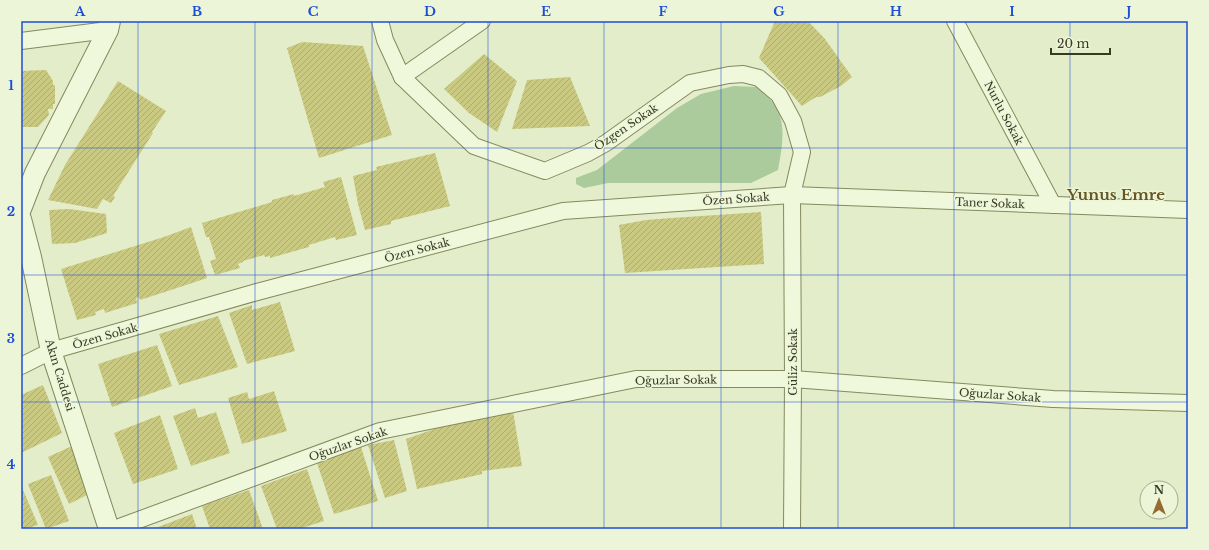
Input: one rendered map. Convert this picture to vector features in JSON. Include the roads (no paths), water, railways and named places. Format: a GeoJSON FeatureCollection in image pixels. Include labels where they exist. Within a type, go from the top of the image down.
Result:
{"type":"FeatureCollection","features":[{"type":"Feature","properties":{"kind":"street","name":"Özgen Sokak"},"geometry":{"type":"LineString","coordinates":[[380,21],[385,40],[402,77],[474,146],[545,171],[588,153],[606,143],[690,83],[729,75],[743,74],[759,78],[779,95],[793,122],[802,152],[792,195]]}},
{"type":"Feature","properties":{"kind":"street"},"geometry":{"type":"LineString","coordinates":[[402,77],[482,21]]}},
{"type":"Feature","properties":{"kind":"street","name":"Nurlu Sokak"},"geometry":{"type":"LineString","coordinates":[[955,21],[1053,205]]}},
{"type":"Feature","properties":{"kind":"street"},"geometry":{"type":"LineString","coordinates":[[21,41],[109,25]]}},
{"type":"Feature","properties":{"kind":"street"},"geometry":{"type":"LineString","coordinates":[[21,209],[35,174],[109,25]]}},
{"type":"Feature","properties":{"kind":"street","name":"Taner Sokak"},"geometry":{"type":"LineString","coordinates":[[792,195],[1188,210]]}},
{"type":"Feature","properties":{"kind":"street","name":"Özen Sokak"},"geometry":{"type":"LineString","coordinates":[[21,366],[51,351],[265,290],[563,211],[792,195]]}},
{"type":"Feature","properties":{"kind":"street","name":"Güliz Sokak"},"geometry":{"type":"LineString","coordinates":[[792,195],[792,529]]}},
{"type":"Feature","properties":{"kind":"street","name":"Akın Caddesi"},"geometry":{"type":"LineString","coordinates":[[21,219],[31,257],[51,351],[109,529]]}},
{"type":"Feature","properties":{"kind":"street","name":"Oğuzlar Sokak"},"geometry":{"type":"LineString","coordinates":[[114,529],[380,431],[636,379],[793,379],[1053,399],[1188,403]]}},
{"type":"Feature","properties":{"kind":"district","name":"Yunus Emre"},"geometry":{"type":"Point","coordinates":[1116,195]}}]}
